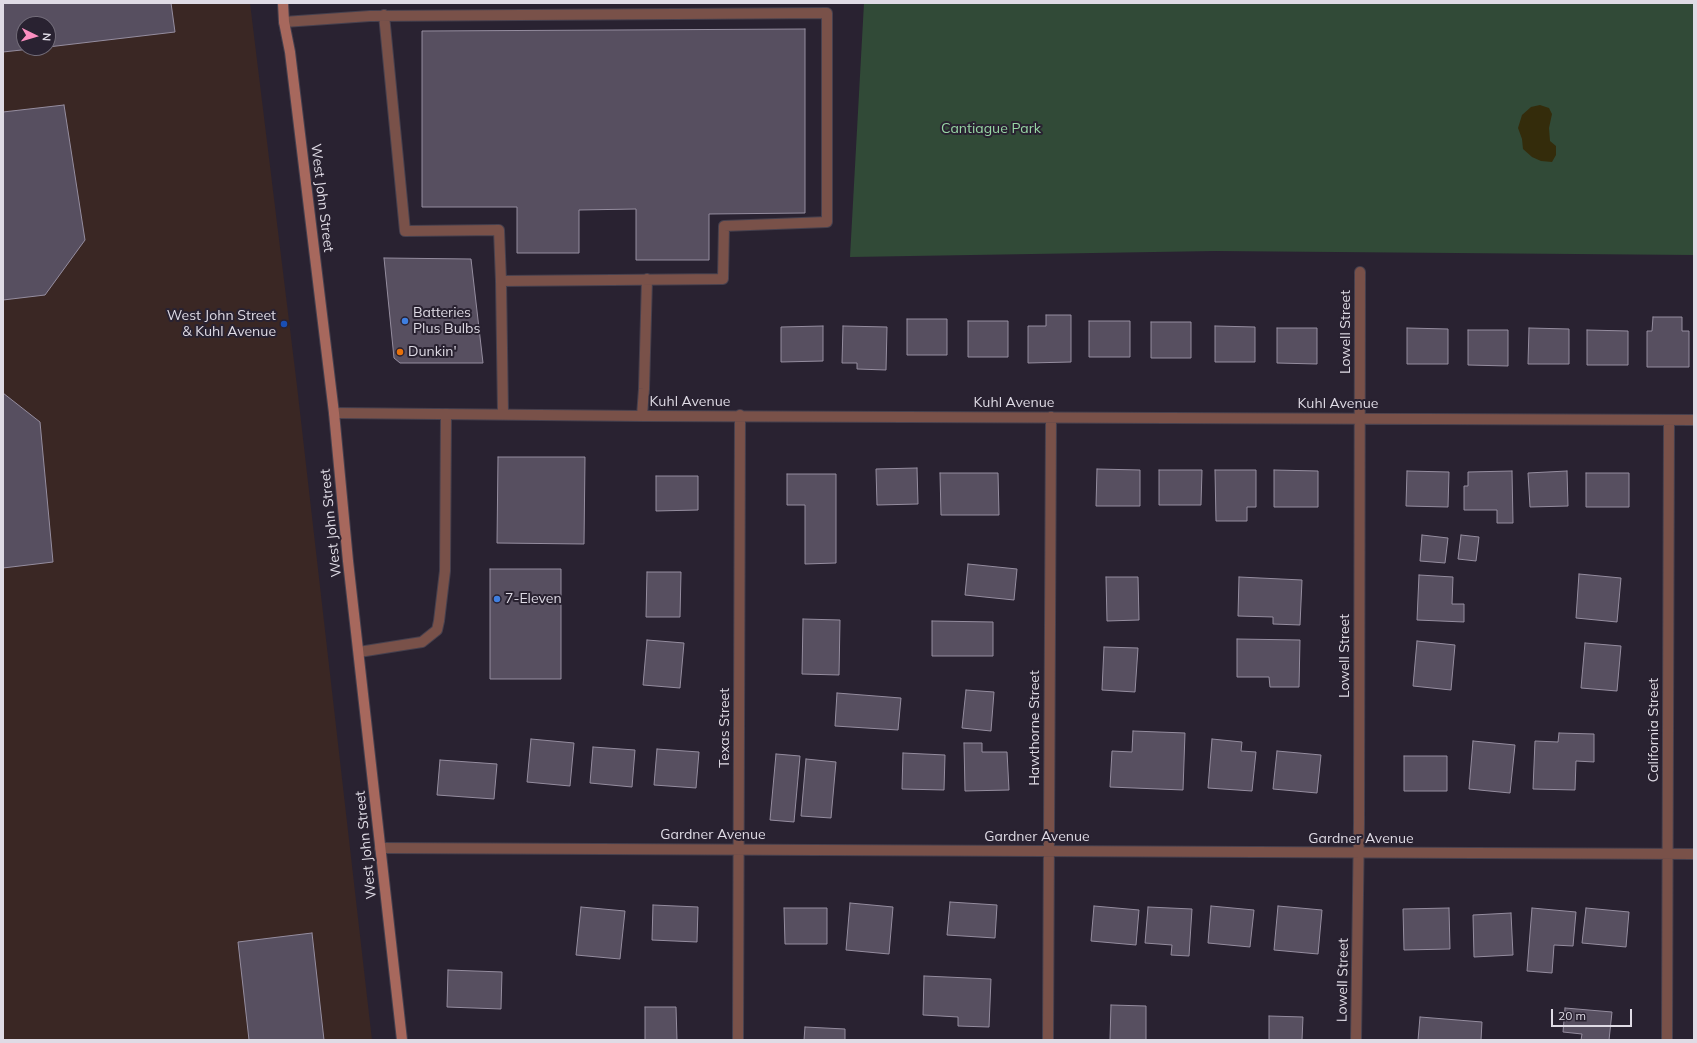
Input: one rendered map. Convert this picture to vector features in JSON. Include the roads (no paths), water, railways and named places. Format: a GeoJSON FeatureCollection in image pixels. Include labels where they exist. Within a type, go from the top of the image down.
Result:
{"type":"FeatureCollection","features":[{"type":"Feature","properties":{"kind":"main road","name":"West John Street"},"geometry":{"type":"LineString","coordinates":[[283,3],[284,22],[290,52],[334,413],[402,1040]]}},
{"type":"Feature","properties":{"kind":"street"},"geometry":{"type":"LineString","coordinates":[[284,22],[384,15],[827,13],[827,222],[724,226],[723,279],[501,281]]}},
{"type":"Feature","properties":{"kind":"street"},"geometry":{"type":"LineString","coordinates":[[384,15],[405,231],[499,230],[503,414]]}},
{"type":"Feature","properties":{"kind":"street","name":"Lowell Street"},"geometry":{"type":"LineString","coordinates":[[1356,1040],[1360,272]]}},
{"type":"Feature","properties":{"kind":"street"},"geometry":{"type":"LineString","coordinates":[[642,416],[647,279]]}},
{"type":"Feature","properties":{"kind":"street","name":"Kuhl Avenue"},"geometry":{"type":"LineString","coordinates":[[334,413],[642,416],[740,415],[1694,420]]}},
{"type":"Feature","properties":{"kind":"street"},"geometry":{"type":"LineString","coordinates":[[359,652],[422,642],[437,630],[445,570],[446,414]]}},
{"type":"Feature","properties":{"kind":"street","name":"Texas Street"},"geometry":{"type":"LineString","coordinates":[[738,1040],[740,415]]}},
{"type":"Feature","properties":{"kind":"street","name":"Hawthorne Street"},"geometry":{"type":"LineString","coordinates":[[1048,1040],[1051,417]]}},
{"type":"Feature","properties":{"kind":"street","name":"California Street"},"geometry":{"type":"LineString","coordinates":[[1667,1040],[1670,420]]}},
{"type":"Feature","properties":{"kind":"street","name":"Gardner Avenue"},"geometry":{"type":"LineString","coordinates":[[380,848],[1694,854]]}},
{"type":"Feature","properties":{"kind":"place","name":"Batteries Plus Bulbs"},"geometry":{"type":"Point","coordinates":[405,321]}},
{"type":"Feature","properties":{"kind":"place","name":"West John Street & Kuhl Avenue"},"geometry":{"type":"Point","coordinates":[284,324]}},
{"type":"Feature","properties":{"kind":"place","name":"Dunkin'"},"geometry":{"type":"Point","coordinates":[400,352]}},
{"type":"Feature","properties":{"kind":"place","name":"7-Eleven"},"geometry":{"type":"Point","coordinates":[497,599]}},
{"type":"Feature","properties":{"kind":"park label","name":"Cantiague Park"},"geometry":{"type":"Point","coordinates":[991,129]}}]}
